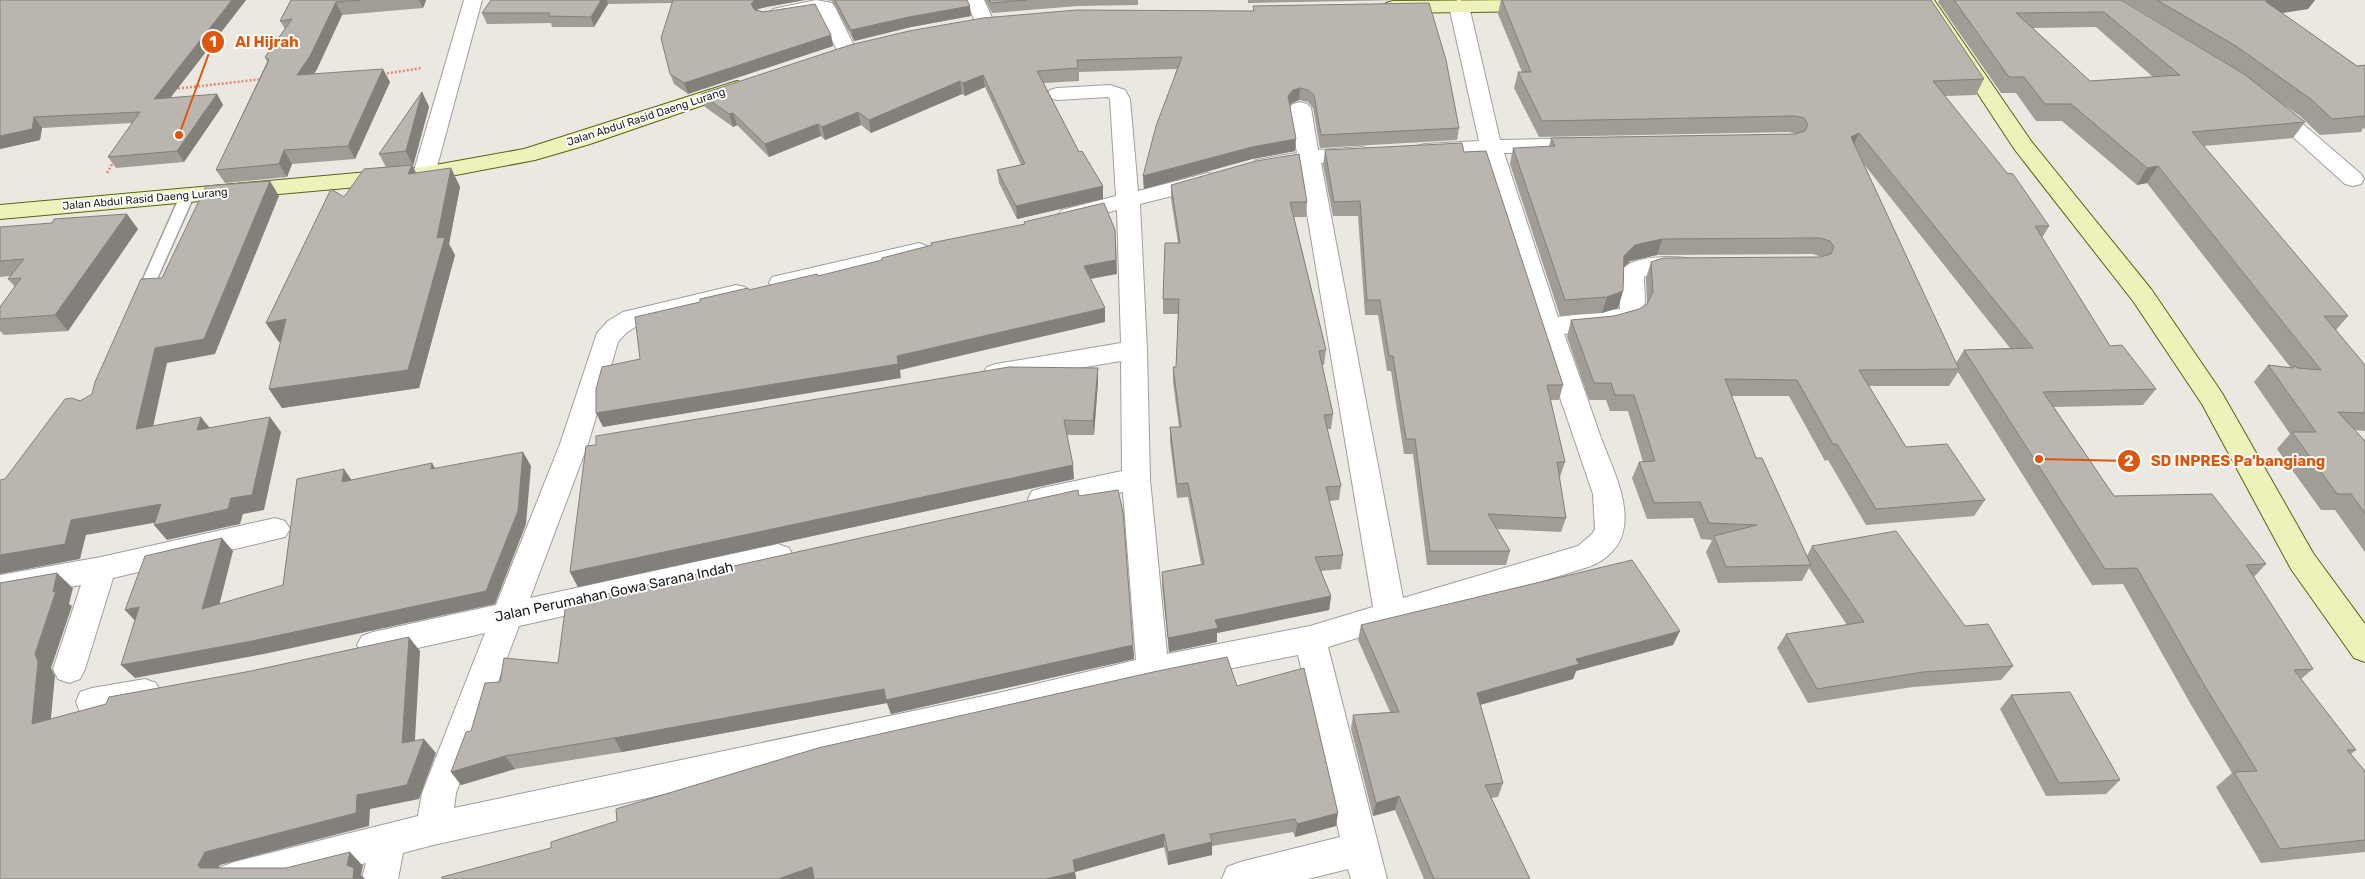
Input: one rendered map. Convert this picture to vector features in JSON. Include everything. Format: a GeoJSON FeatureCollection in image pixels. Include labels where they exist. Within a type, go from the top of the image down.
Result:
{"type":"FeatureCollection","features":[{"type":"Feature","properties":{"kind":"street"},"geometry":{"type":"LineString","coordinates":[[424,174],[473,0]]}},
{"type":"Feature","properties":{"kind":"street"},"geometry":{"type":"LineString","coordinates":[[974,0],[985,22]]}},
{"type":"Feature","properties":{"kind":"street"},"geometry":{"type":"LineString","coordinates":[[1925,0],[2023,145],[2142,295],[2208,392],[2302,561],[2361,640]]}},
{"type":"Feature","properties":{"kind":"street"},"geometry":{"type":"LineString","coordinates":[[1373,8],[1431,3],[1459,6],[1556,5]]}},
{"type":"Feature","properties":{"kind":"street"},"geometry":{"type":"LineString","coordinates":[[766,15],[816,6],[826,7],[846,51]]}},
{"type":"Feature","properties":{"kind":"street"},"geometry":{"type":"LineString","coordinates":[[234,879],[434,829],[988,710],[1153,670],[1310,640],[1588,555],[1604,544],[1611,522],[1606,494],[1549,327],[1491,147],[1459,6]]}},
{"type":"Feature","properties":{"kind":"street","name":"Jalan Abdul Rasid Daeng Lurang"},"geometry":{"type":"LineString","coordinates":[[0,212],[424,174],[527,155],[582,139],[752,82]]}},
{"type":"Feature","properties":{"kind":"street"},"geometry":{"type":"LineString","coordinates":[[1057,94],[1110,91],[1118,94],[1128,202],[1134,350],[1136,479],[1153,670]]}},
{"type":"Feature","properties":{"kind":"street"},"geometry":{"type":"LineString","coordinates":[[2252,92],[2282,115],[2353,179]]}},
{"type":"Feature","properties":{"kind":"street"},"geometry":{"type":"LineString","coordinates":[[1300,108],[1390,614]]}},
{"type":"Feature","properties":{"kind":"street"},"geometry":{"type":"LineString","coordinates":[[1050,220],[1128,202],[1238,172],[1310,157],[1491,147],[1610,144]]}},
{"type":"Feature","properties":{"kind":"street"},"geometry":{"type":"LineString","coordinates":[[434,829],[439,793],[574,444],[606,339],[617,327],[632,318],[943,245]]}},
{"type":"Feature","properties":{"kind":"street"},"geometry":{"type":"LineString","coordinates":[[1549,327],[1623,319],[1632,313],[1632,274],[1638,269],[1656,266],[1705,265]]}},
{"type":"Feature","properties":{"kind":"street"},"geometry":{"type":"LineString","coordinates":[[967,378],[1134,350]]}},
{"type":"Feature","properties":{"kind":"street"},"geometry":{"type":"LineString","coordinates":[[574,444],[604,439]]}},
{"type":"Feature","properties":{"kind":"street"},"geometry":{"type":"LineString","coordinates":[[1020,504],[1136,479]]}},
{"type":"Feature","properties":{"kind":"street"},"geometry":{"type":"LineString","coordinates":[[0,587],[101,569],[275,529]]}},
{"type":"Feature","properties":{"kind":"street","name":"Jalan Perumahan Gowa Sarana Indah"},"geometry":{"type":"LineString","coordinates":[[342,652],[807,550]]}},
{"type":"Feature","properties":{"kind":"street"},"geometry":{"type":"LineString","coordinates":[[68,669],[101,569]]}},
{"type":"Feature","properties":{"kind":"street"},"geometry":{"type":"LineString","coordinates":[[1240,879],[1365,864],[1310,640]]}},
{"type":"Feature","properties":{"kind":"street"},"geometry":{"type":"LineString","coordinates":[[92,702],[176,688]]}},
{"type":"Feature","properties":{"kind":"street"},"geometry":{"type":"LineString","coordinates":[[380,879],[388,841]]}},
{"type":"Feature","properties":{"kind":"lane"},"geometry":{"type":"LineString","coordinates":[[135,314],[187,196]]}},
{"type":"Feature","properties":{"kind":"path"},"geometry":{"type":"LineString","coordinates":[[380,75],[455,63]]}},
{"type":"Feature","properties":{"kind":"path"},"geometry":{"type":"LineString","coordinates":[[170,90],[266,79]]}},
{"type":"Feature","properties":{"kind":"path"},"geometry":{"type":"LineString","coordinates":[[86,205],[118,156]]}},
{"type":"Feature","properties":{"kind":"building"},"geometry":{"type":"Polygon","coordinates":[[[0,0],[232,0],[154,99],[217,94],[177,151],[108,157],[140,112],[34,117],[32,129],[0,136],[0,0]]]}},
{"type":"Feature","properties":{"kind":"building"},"geometry":{"type":"Polygon","coordinates":[[[291,0],[360,0],[336,2],[310,56],[297,75],[383,69],[348,146],[284,150],[279,164],[216,170],[269,60],[265,57],[292,19],[280,21],[291,0]]]}},
{"type":"Feature","properties":{"kind":"building"},"geometry":{"type":"Polygon","coordinates":[[[491,0],[601,0],[591,17],[548,16],[550,13],[482,13],[491,0]]]}},
{"type":"Feature","properties":{"kind":"building"},"geometry":{"type":"Polygon","coordinates":[[[673,0],[755,0],[751,4],[755,10],[763,12],[815,4],[831,35],[684,83],[670,74],[661,38],[673,0]]]}},
{"type":"Feature","properties":{"kind":"building"},"geometry":{"type":"Polygon","coordinates":[[[835,0],[967,0],[970,6],[851,30],[835,0]]]}},
{"type":"Feature","properties":{"kind":"building"},"geometry":{"type":"Polygon","coordinates":[[[989,0],[1026,0],[991,3],[989,0]]]}},
{"type":"Feature","properties":{"kind":"building"},"geometry":{"type":"Polygon","coordinates":[[[1502,0],[1931,0],[1984,79],[1933,81],[2007,173],[2013,174],[2049,226],[2035,226],[2110,346],[2122,345],[2156,389],[2043,392],[2114,496],[2212,494],[2266,564],[2246,565],[2313,669],[2294,670],[2356,750],[2347,750],[2365,771],[2365,840],[2280,849],[2234,772],[2257,771],[2206,688],[2137,568],[2105,569],[1964,350],[2033,348],[1859,133],[1851,137],[1959,369],[1859,370],[1906,447],[1947,444],[1985,500],[1876,509],[1837,444],[1833,444],[1797,380],[1725,379],[1756,458],[1762,458],[1811,565],[1726,567],[1714,536],[1757,525],[1709,523],[1700,502],[1654,503],[1639,462],[1655,461],[1634,395],[1615,395],[1611,383],[1594,383],[1571,320],[1614,316],[1639,309],[1647,304],[1653,292],[1651,262],[1663,258],[1820,257],[1831,254],[1834,247],[1830,241],[1820,238],[1662,239],[1635,245],[1624,256],[1623,291],[1607,297],[1565,300],[1513,148],[1555,146],[1551,138],[1795,134],[1805,131],[1808,124],[1804,118],[1795,116],[1542,121],[1518,72],[1531,72],[1502,0]]]}},
{"type":"Feature","properties":{"kind":"building"},"geometry":{"type":"Polygon","coordinates":[[[1954,0],[2121,0],[2244,74],[2305,122],[2192,132],[2348,316],[2324,316],[2365,365],[2365,413],[2338,412],[2365,441],[2365,513],[2351,494],[2337,494],[2292,432],[2316,432],[2268,365],[2293,368],[2295,366],[2297,368],[2321,370],[2158,166],[2147,168],[2071,104],[2045,104],[2024,77],[2009,77],[1954,0]],[[2104,12],[2016,13],[2090,81],[2180,75],[2104,12]]]}},
{"type":"Feature","properties":{"kind":"building"},"geometry":{"type":"Polygon","coordinates":[[[2157,0],[2274,0],[2265,1],[2357,66],[2365,65],[2365,116],[2332,119],[2312,100],[2236,46],[2157,0]]]}},
{"type":"Feature","properties":{"kind":"building"},"geometry":{"type":"Polygon","coordinates":[[[1429,3],[1446,60],[1459,128],[1321,135],[1314,95],[1308,90],[1300,88],[1293,90],[1288,96],[1296,139],[1252,147],[1143,176],[1156,126],[1182,57],[1077,60],[1078,68],[1037,71],[1079,152],[1082,151],[1103,186],[1016,206],[997,170],[1025,164],[983,75],[963,83],[960,81],[869,120],[858,112],[822,127],[818,124],[765,144],[733,113],[729,114],[701,94],[850,45],[909,31],[983,18],[1077,10],[1254,11],[1253,6],[1429,3]]]}},
{"type":"Feature","properties":{"kind":"building"},"geometry":{"type":"Polygon","coordinates":[[[422,92],[406,151],[379,154],[422,92]]]}},
{"type":"Feature","properties":{"kind":"building"},"geometry":{"type":"Polygon","coordinates":[[[1462,143],[1464,152],[1486,151],[1563,385],[1547,385],[1565,462],[1557,462],[1566,518],[1488,514],[1510,551],[1430,551],[1415,439],[1406,439],[1393,356],[1389,356],[1380,300],[1367,300],[1360,201],[1334,202],[1325,150],[1462,143]]]}},
{"type":"Feature","properties":{"kind":"building"},"geometry":{"type":"Polygon","coordinates":[[[1299,154],[1307,202],[1290,202],[1326,350],[1319,351],[1333,414],[1324,415],[1341,486],[1326,487],[1343,555],[1315,557],[1331,596],[1215,620],[1218,628],[1168,638],[1162,572],[1204,564],[1188,483],[1177,484],[1170,427],[1181,427],[1173,367],[1176,367],[1179,299],[1163,299],[1165,243],[1180,243],[1171,185],[1256,161],[1299,154]]]}},
{"type":"Feature","properties":{"kind":"building"},"geometry":{"type":"Polygon","coordinates":[[[412,165],[408,174],[451,168],[437,238],[445,237],[408,370],[269,389],[286,319],[266,323],[331,189],[344,197],[364,169],[412,165]]]}},
{"type":"Feature","properties":{"kind":"building"},"geometry":{"type":"Polygon","coordinates":[[[270,181],[204,339],[155,348],[136,429],[201,417],[197,430],[270,417],[252,495],[231,498],[228,509],[154,525],[161,504],[71,520],[65,544],[0,555],[0,480],[5,479],[65,399],[72,398],[80,401],[92,394],[95,382],[141,279],[162,278],[206,186],[270,181]]]}},
{"type":"Feature","properties":{"kind":"building"},"geometry":{"type":"Polygon","coordinates":[[[1104,203],[1115,230],[1116,260],[1084,266],[1105,308],[897,356],[898,364],[596,413],[596,389],[602,367],[640,359],[635,317],[700,302],[700,299],[748,288],[749,290],[817,274],[818,276],[882,260],[882,258],[932,245],[931,243],[1025,224],[1024,222],[1104,203]]]}},
{"type":"Feature","properties":{"kind":"building"},"geometry":{"type":"Polygon","coordinates":[[[127,214],[55,315],[0,319],[0,307],[21,278],[8,279],[24,259],[0,261],[0,227],[52,223],[54,219],[127,214]]]}},
{"type":"Feature","properties":{"kind":"building"},"geometry":{"type":"Polygon","coordinates":[[[1009,367],[1098,368],[1093,421],[1064,420],[1073,465],[570,572],[586,446],[596,445],[596,436],[1009,367]]]}},
{"type":"Feature","properties":{"kind":"building"},"geometry":{"type":"Polygon","coordinates":[[[523,452],[518,511],[486,591],[252,641],[121,665],[139,607],[125,610],[145,556],[222,538],[202,609],[283,585],[297,479],[344,469],[342,482],[432,463],[431,469],[523,452]]]}},
{"type":"Feature","properties":{"kind":"building"},"geometry":{"type":"Polygon","coordinates":[[[1078,490],[1079,496],[1118,490],[1123,512],[1133,645],[886,700],[884,689],[505,756],[451,772],[466,732],[471,731],[485,683],[500,682],[504,658],[558,663],[566,603],[1078,490]]]}},
{"type":"Feature","properties":{"kind":"building"},"geometry":{"type":"Polygon","coordinates":[[[1896,531],[1965,626],[1988,624],[2013,666],[1923,672],[1817,689],[1786,634],[1864,622],[1812,546],[1896,531]]]}},
{"type":"Feature","properties":{"kind":"building"},"geometry":{"type":"Polygon","coordinates":[[[1632,560],[1680,631],[1576,659],[1579,664],[1477,693],[1503,783],[1485,785],[1530,879],[1434,879],[1399,796],[1376,803],[1353,715],[1399,712],[1361,625],[1632,560]]]}},
{"type":"Feature","properties":{"kind":"building"},"geometry":{"type":"Polygon","coordinates":[[[57,573],[53,592],[56,591],[35,654],[38,662],[32,724],[106,704],[109,697],[251,671],[409,637],[402,743],[424,739],[407,785],[357,795],[356,813],[205,852],[198,865],[200,868],[286,868],[350,852],[347,865],[354,868],[353,879],[0,879],[0,583],[57,573]]]}},
{"type":"Feature","properties":{"kind":"building"},"geometry":{"type":"Polygon","coordinates":[[[1227,657],[1237,686],[1304,668],[1338,813],[1297,824],[1295,819],[1210,834],[1212,842],[1168,852],[1164,834],[1073,860],[1075,872],[1046,879],[814,879],[812,867],[778,879],[442,879],[442,877],[551,848],[551,842],[617,821],[616,809],[818,748],[1227,657]]]}},
{"type":"Feature","properties":{"kind":"building"},"geometry":{"type":"Polygon","coordinates":[[[2070,692],[2120,780],[2059,783],[2011,695],[2070,692]]]}},
{"type":"Feature","properties":{"kind":"place","name":"Al Hijrah"},"geometry":{"type":"Point","coordinates":[179,135]}},
{"type":"Feature","properties":{"kind":"place","name":"SD INPRES Pa'bangiang"},"geometry":{"type":"Point","coordinates":[2039,459]}}]}
